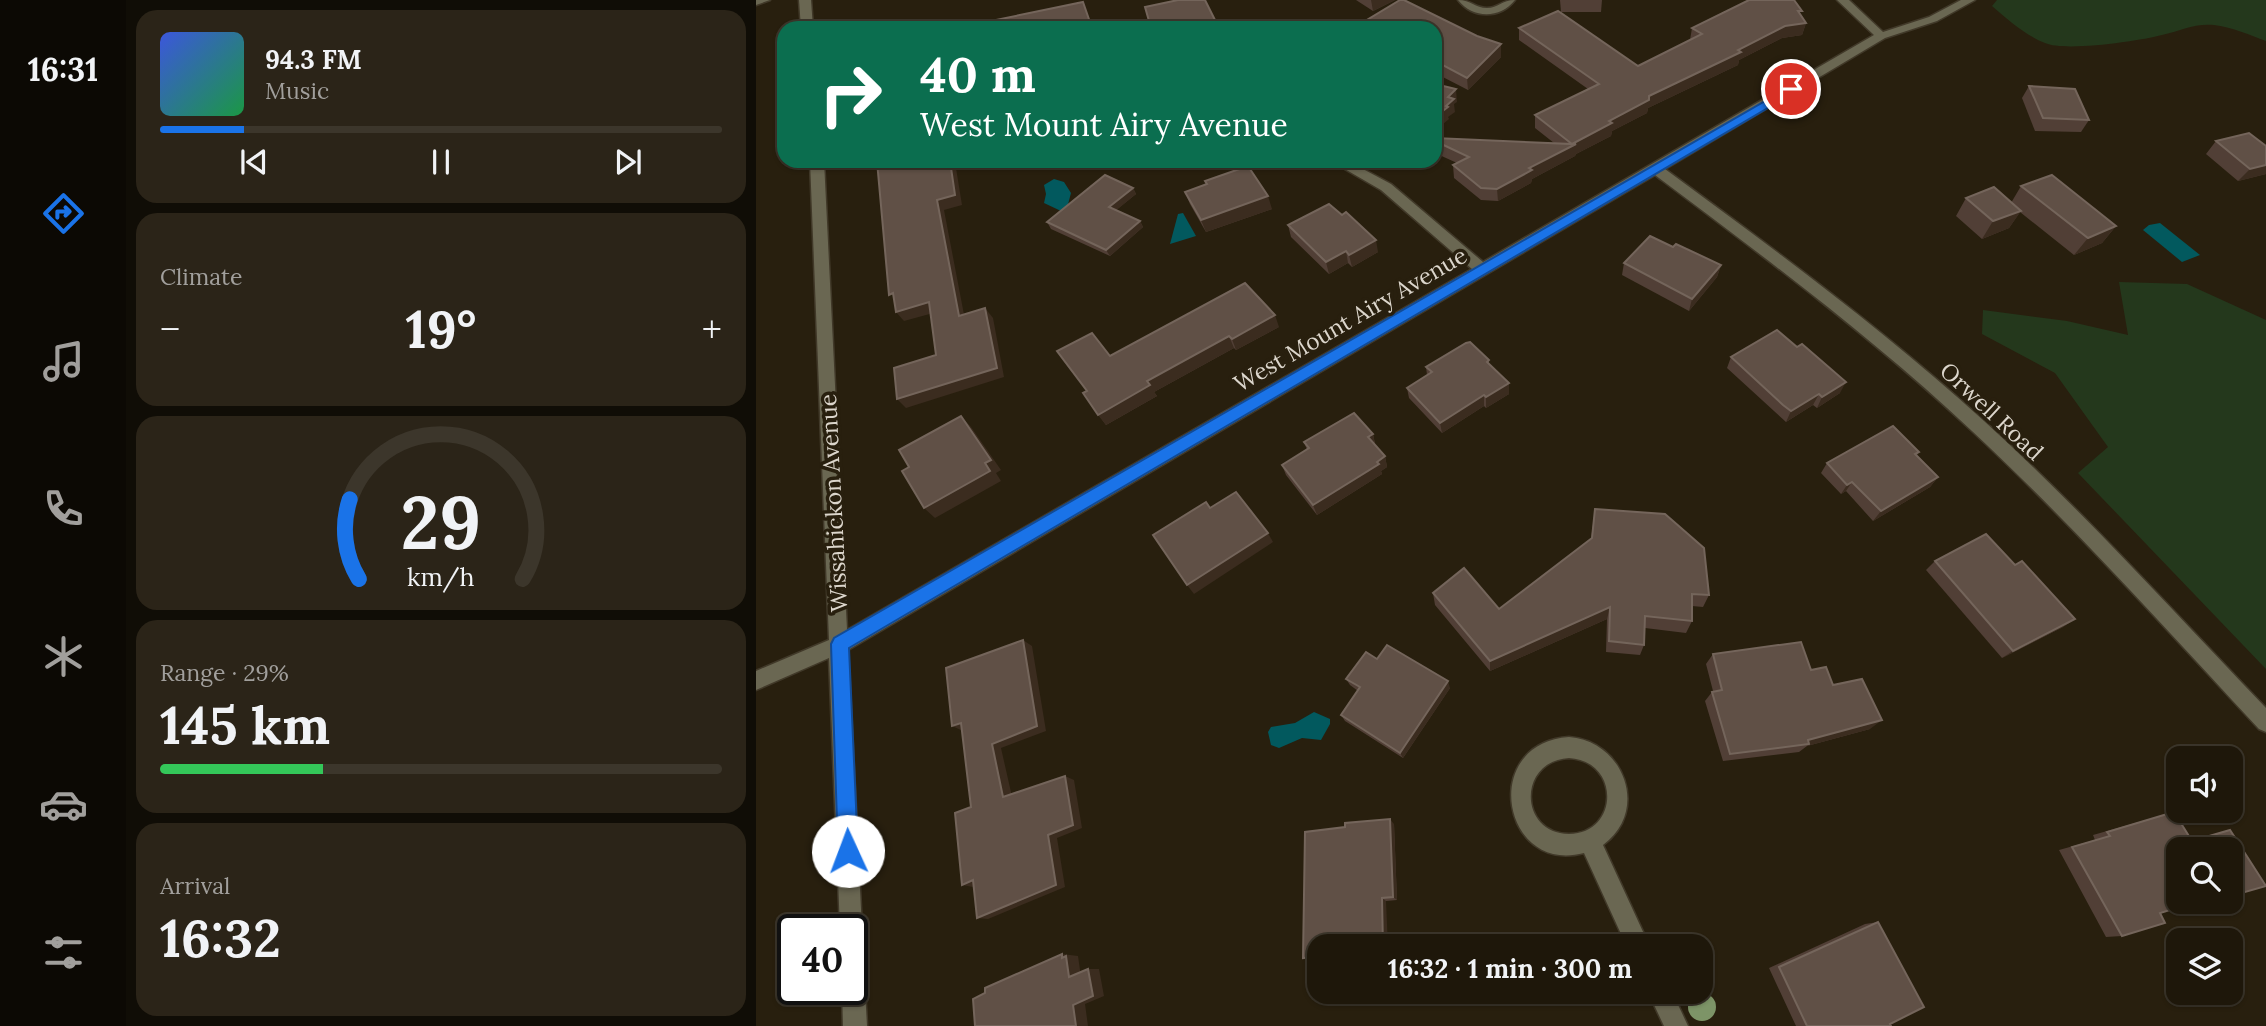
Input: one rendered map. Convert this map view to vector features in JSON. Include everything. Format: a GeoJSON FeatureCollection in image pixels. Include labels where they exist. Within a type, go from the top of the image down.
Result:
{"type":"FeatureCollection","features":[{"type":"Feature","properties":{"kind":"street"},"geometry":{"type":"LineString","coordinates":[[756,2],[764,0]]}},
{"type":"Feature","properties":{"kind":"street"},"geometry":{"type":"LineString","coordinates":[[805,0],[806,21]]}},
{"type":"Feature","properties":{"kind":"street"},"geometry":{"type":"LineString","coordinates":[[1464,0],[1476,10],[1491,11],[1504,7],[1509,0]]}},
{"type":"Feature","properties":{"kind":"street"},"geometry":{"type":"LineString","coordinates":[[1843,0],[1881,36]]}},
{"type":"Feature","properties":{"kind":"street","name":"West Mount Airy Avenue"},"geometry":{"type":"LineString","coordinates":[[756,681],[840,644],[1881,36],[1933,19],[1969,0]]}},
{"type":"Feature","properties":{"kind":"street","name":"Wissahickon Avenue"},"geometry":{"type":"LineString","coordinates":[[817,168],[850,914]]}},
{"type":"Feature","properties":{"kind":"street"},"geometry":{"type":"LineString","coordinates":[[1351,168],[1386,187],[1482,269]]}},
{"type":"Feature","properties":{"kind":"street","name":"Orwell Road"},"geometry":{"type":"LineString","coordinates":[[1656,169],[1830,300],[1936,388],[2059,506],[2266,722]]}},
{"type":"Feature","properties":{"kind":"street"},"geometry":{"type":"LineString","coordinates":[[1571,746],[1586,750],[1600,759],[1610,772],[1616,787],[1612,819],[1603,832],[1590,842],[1574,846],[1558,845],[1530,826],[1520,794],[1523,778],[1530,765],[1542,754],[1571,746]]}},
{"type":"Feature","properties":{"kind":"street"},"geometry":{"type":"LineString","coordinates":[[1590,842],[1633,934]]}},
{"type":"Feature","properties":{"kind":"street"},"geometry":{"type":"LineString","coordinates":[[1666,1004],[1676,1026]]}},
{"type":"Feature","properties":{"kind":"street"},"geometry":{"type":"LineString","coordinates":[[854,1005],[855,1026]]}},
{"type":"Feature","properties":{"kind":"green space"},"geometry":{"type":"Polygon","coordinates":[[[1997,0],[2266,0],[2266,41],[2227,28],[2207,25],[2120,43],[2055,45],[2038,40],[2011,22],[1992,6],[1997,0]]]}},
{"type":"Feature","properties":{"kind":"green space"},"geometry":{"type":"Polygon","coordinates":[[[2119,282],[2187,284],[2266,320],[2266,669],[2078,473],[2108,447],[2055,373],[1982,334],[1983,310],[2067,321],[2128,335],[2119,282]]]}},
{"type":"Feature","properties":{"kind":"water"},"geometry":{"type":"Polygon","coordinates":[[[1054,179],[1064,182],[1071,193],[1067,208],[1061,211],[1044,203],[1044,185],[1054,179]]]}},
{"type":"Feature","properties":{"kind":"water"},"geometry":{"type":"Polygon","coordinates":[[[1183,213],[1196,236],[1170,244],[1178,214],[1183,213]]]}},
{"type":"Feature","properties":{"kind":"water"},"geometry":{"type":"Polygon","coordinates":[[[2160,223],[2200,255],[2182,262],[2143,230],[2149,225],[2160,223]]]}},
{"type":"Feature","properties":{"kind":"water"},"geometry":{"type":"Polygon","coordinates":[[[1314,712],[1330,719],[1321,740],[1302,738],[1279,748],[1271,745],[1268,732],[1271,727],[1295,723],[1314,712]]]}},
{"type":"Feature","properties":{"kind":"building"},"geometry":{"type":"Polygon","coordinates":[[[1178,0],[1205,0],[1216,21],[1149,21],[1145,7],[1178,0]]]}},
{"type":"Feature","properties":{"kind":"building"},"geometry":{"type":"Polygon","coordinates":[[[1404,0],[1477,36],[1501,44],[1467,78],[1442,65],[1442,21],[1365,21],[1404,0]]]}},
{"type":"Feature","properties":{"kind":"building"},"geometry":{"type":"Polygon","coordinates":[[[1749,0],[1794,0],[1802,11],[1798,11],[1806,23],[1785,26],[1738,50],[1741,52],[1649,96],[1649,100],[1572,144],[1535,115],[1599,84],[1519,28],[1558,11],[1638,66],[1702,34],[1692,28],[1749,0]]]}},
{"type":"Feature","properties":{"kind":"building"},"geometry":{"type":"Polygon","coordinates":[[[1083,2],[1090,21],[991,21],[1083,2]]]}},
{"type":"Feature","properties":{"kind":"building"},"geometry":{"type":"Polygon","coordinates":[[[1442,86],[1456,89],[1448,97],[1454,99],[1446,106],[1448,107],[1442,112],[1442,86]]]}},
{"type":"Feature","properties":{"kind":"building"},"geometry":{"type":"Polygon","coordinates":[[[2029,86],[2075,89],[2089,120],[2043,118],[2029,86]]]}},
{"type":"Feature","properties":{"kind":"building"},"geometry":{"type":"Polygon","coordinates":[[[2249,133],[2266,146],[2266,165],[2250,169],[2216,141],[2249,133]]]}},
{"type":"Feature","properties":{"kind":"building"},"geometry":{"type":"Polygon","coordinates":[[[1442,138],[1576,144],[1529,168],[1532,170],[1497,189],[1481,188],[1453,165],[1469,157],[1442,144],[1442,138]]]}},
{"type":"Feature","properties":{"kind":"building"},"geometry":{"type":"Polygon","coordinates":[[[878,168],[951,168],[955,195],[937,200],[959,316],[985,308],[997,368],[897,399],[894,368],[936,355],[929,302],[896,312],[893,293],[889,295],[878,168]]]}},
{"type":"Feature","properties":{"kind":"building"},"geometry":{"type":"Polygon","coordinates":[[[1249,168],[1268,196],[1201,220],[1185,192],[1207,184],[1205,181],[1249,168]]]}},
{"type":"Feature","properties":{"kind":"building"},"geometry":{"type":"Polygon","coordinates":[[[1105,175],[1133,188],[1109,207],[1140,221],[1106,250],[1047,222],[1105,175]]]}},
{"type":"Feature","properties":{"kind":"building"},"geometry":{"type":"Polygon","coordinates":[[[2052,175],[2116,226],[2088,238],[2021,186],[2052,175]]]}},
{"type":"Feature","properties":{"kind":"building"},"geometry":{"type":"Polygon","coordinates":[[[1994,187],[2021,211],[1993,221],[1966,198],[1994,187]]]}},
{"type":"Feature","properties":{"kind":"building"},"geometry":{"type":"Polygon","coordinates":[[[1329,204],[1342,215],[1346,212],[1376,240],[1349,255],[1346,251],[1326,262],[1288,225],[1329,204]]]}},
{"type":"Feature","properties":{"kind":"building"},"geometry":{"type":"Polygon","coordinates":[[[1650,236],[1673,247],[1676,244],[1721,265],[1692,299],[1624,263],[1650,236]]]}},
{"type":"Feature","properties":{"kind":"building"},"geometry":{"type":"Polygon","coordinates":[[[1245,283],[1275,315],[1232,339],[1229,336],[1147,381],[1150,385],[1098,415],[1083,393],[1087,391],[1057,351],[1092,333],[1110,356],[1245,283]]]}},
{"type":"Feature","properties":{"kind":"building"},"geometry":{"type":"Polygon","coordinates":[[[1777,330],[1797,347],[1802,344],[1846,382],[1791,411],[1783,405],[1731,357],[1777,330]]]}},
{"type":"Feature","properties":{"kind":"building"},"geometry":{"type":"Polygon","coordinates":[[[1470,342],[1509,383],[1486,397],[1484,395],[1440,423],[1407,388],[1432,372],[1426,367],[1470,342]]]}},
{"type":"Feature","properties":{"kind":"building"},"geometry":{"type":"Polygon","coordinates":[[[1354,413],[1373,434],[1368,437],[1385,456],[1377,462],[1379,464],[1313,505],[1282,465],[1309,448],[1304,442],[1354,413]]]}},
{"type":"Feature","properties":{"kind":"building"},"geometry":{"type":"Polygon","coordinates":[[[961,416],[991,460],[985,463],[990,471],[924,508],[902,471],[909,467],[899,450],[961,416]]]}},
{"type":"Feature","properties":{"kind":"building"},"geometry":{"type":"Polygon","coordinates":[[[1893,426],[1919,452],[1915,454],[1938,477],[1881,511],[1852,482],[1847,485],[1827,463],[1893,426]]]}},
{"type":"Feature","properties":{"kind":"building"},"geometry":{"type":"Polygon","coordinates":[[[1236,492],[1268,533],[1187,585],[1153,535],[1206,502],[1210,508],[1236,492]]]}},
{"type":"Feature","properties":{"kind":"building"},"geometry":{"type":"Polygon","coordinates":[[[1595,509],[1665,514],[1704,548],[1709,595],[1692,594],[1692,621],[1645,616],[1644,645],[1609,641],[1610,607],[1490,661],[1433,593],[1464,568],[1499,609],[1592,538],[1595,509]]]}},
{"type":"Feature","properties":{"kind":"building"},"geometry":{"type":"Polygon","coordinates":[[[1986,534],[2015,565],[2022,561],[2075,619],[2013,651],[1935,561],[1986,534]]]}},
{"type":"Feature","properties":{"kind":"building"},"geometry":{"type":"Polygon","coordinates":[[[1023,640],[1037,726],[992,744],[1003,797],[1065,776],[1073,825],[1048,835],[1056,885],[977,918],[973,880],[962,885],[955,813],[971,807],[961,723],[952,726],[946,668],[1023,640]]]}},
{"type":"Feature","properties":{"kind":"building"},"geometry":{"type":"Polygon","coordinates":[[[1801,642],[1811,670],[1826,667],[1833,685],[1862,679],[1882,720],[1808,740],[1809,744],[1730,754],[1712,692],[1722,690],[1713,654],[1801,642]]]}},
{"type":"Feature","properties":{"kind":"building"},"geometry":{"type":"Polygon","coordinates":[[[1387,645],[1448,681],[1400,753],[1341,715],[1360,687],[1346,679],[1366,652],[1377,659],[1387,645]]]}},
{"type":"Feature","properties":{"kind":"building"},"geometry":{"type":"Polygon","coordinates":[[[2166,814],[2166,823],[2181,823],[2190,837],[2166,837],[2166,911],[2160,913],[2165,923],[2122,936],[2072,847],[2110,836],[2107,832],[2166,814]]]}},
{"type":"Feature","properties":{"kind":"building"},"geometry":{"type":"Polygon","coordinates":[[[1390,819],[1393,897],[1382,898],[1383,934],[1307,934],[1307,958],[1303,958],[1305,832],[1345,827],[1345,823],[1390,819]]]}},
{"type":"Feature","properties":{"kind":"building"},"geometry":{"type":"Polygon","coordinates":[[[2230,830],[2234,837],[2206,837],[2230,830]]]}},
{"type":"Feature","properties":{"kind":"building"},"geometry":{"type":"Polygon","coordinates":[[[2243,850],[2266,886],[2243,893],[2243,850]]]}},
{"type":"Feature","properties":{"kind":"building"},"geometry":{"type":"Polygon","coordinates":[[[1878,922],[1924,1007],[1890,1024],[1891,1026],[1807,1026],[1779,967],[1878,922]]]}},
{"type":"Feature","properties":{"kind":"building"},"geometry":{"type":"Polygon","coordinates":[[[1062,954],[1062,958],[1066,956],[1069,977],[1088,969],[1093,996],[1073,1005],[1076,1026],[975,1026],[973,999],[985,993],[985,988],[1062,954]]]}},
{"type":"Feature","properties":{"kind":"route"},"geometry":{"type":"LineString","coordinates":[[848,851],[840,644],[1791,89]]}}]}
